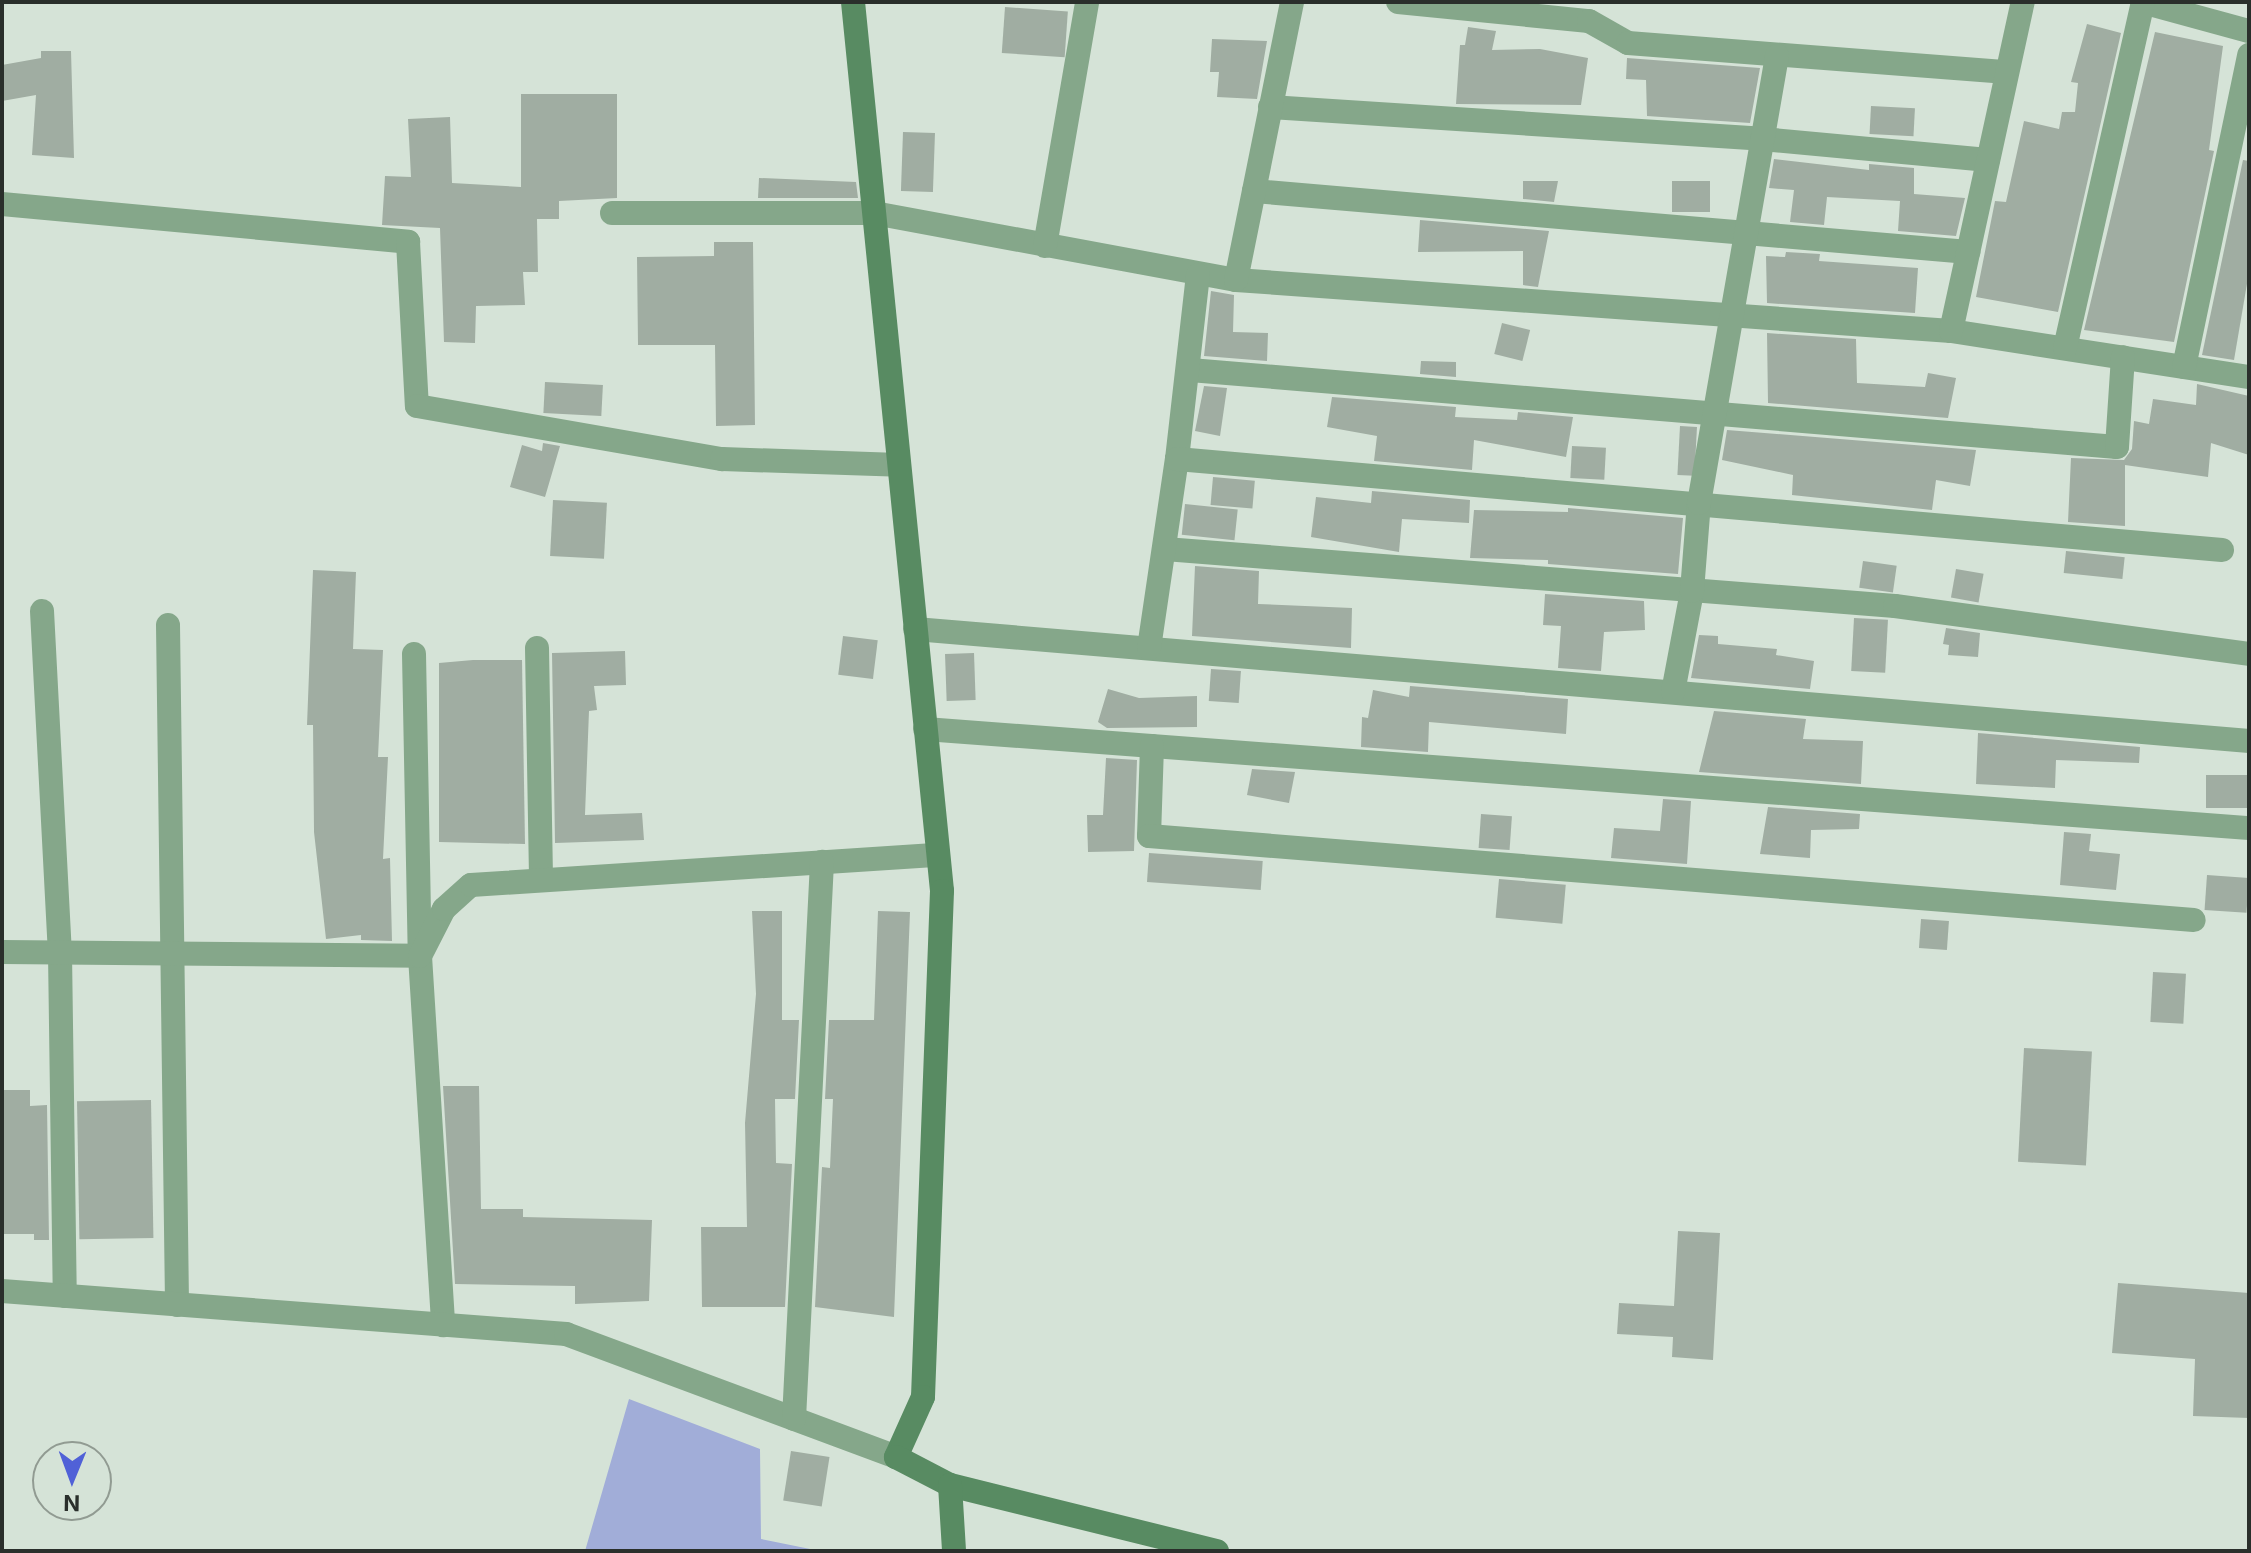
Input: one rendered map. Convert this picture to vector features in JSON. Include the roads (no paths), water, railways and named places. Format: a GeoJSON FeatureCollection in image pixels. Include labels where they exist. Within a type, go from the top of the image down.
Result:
{"type":"FeatureCollection","features":[{"type":"Feature","properties":{"kind":"street"},"geometry":{"type":"LineString","coordinates":[[853,2],[942,891],[923,1397],[896,1457]]}},
{"type":"Feature","properties":{"kind":"street"},"geometry":{"type":"LineString","coordinates":[[1045,246],[1087,2]]}},
{"type":"Feature","properties":{"kind":"street"},"geometry":{"type":"LineString","coordinates":[[1236,280],[1292,2]]}},
{"type":"Feature","properties":{"kind":"street"},"geometry":{"type":"LineString","coordinates":[[1398,2],[1589,21],[1628,43],[2007,72]]}},
{"type":"Feature","properties":{"kind":"street"},"geometry":{"type":"LineString","coordinates":[[1951,331],[2023,2]]}},
{"type":"Feature","properties":{"kind":"street"},"geometry":{"type":"LineString","coordinates":[[2065,348],[2143,2],[2249,31]]}},
{"type":"Feature","properties":{"kind":"street"},"geometry":{"type":"LineString","coordinates":[[2184,367],[2249,55]]}},
{"type":"Feature","properties":{"kind":"street"},"geometry":{"type":"LineString","coordinates":[[1673,692],[1692,591],[1699,503],[1777,56]]}},
{"type":"Feature","properties":{"kind":"street"},"geometry":{"type":"LineString","coordinates":[[1270,107],[1762,139],[1988,160]]}},
{"type":"Feature","properties":{"kind":"street"},"geometry":{"type":"LineString","coordinates":[[1254,191],[1968,252]]}},
{"type":"Feature","properties":{"kind":"street"},"geometry":{"type":"LineString","coordinates":[[2,204],[408,242],[417,406],[722,459],[899,465]]}},
{"type":"Feature","properties":{"kind":"street"},"geometry":{"type":"LineString","coordinates":[[612,213],[874,213],[1236,280],[1730,318],[1951,331],[2249,377]]}},
{"type":"Feature","properties":{"kind":"street"},"geometry":{"type":"LineString","coordinates":[[1149,648],[1190,370],[1198,275]]}},
{"type":"Feature","properties":{"kind":"street"},"geometry":{"type":"LineString","coordinates":[[1190,370],[2117,447],[2123,357]]}},
{"type":"Feature","properties":{"kind":"street"},"geometry":{"type":"LineString","coordinates":[[1177,459],[2222,550]]}},
{"type":"Feature","properties":{"kind":"street"},"geometry":{"type":"LineString","coordinates":[[1165,549],[1895,606],[2249,654]]}},
{"type":"Feature","properties":{"kind":"street"},"geometry":{"type":"LineString","coordinates":[[42,611],[60,953],[65,1296]]}},
{"type":"Feature","properties":{"kind":"street"},"geometry":{"type":"LineString","coordinates":[[168,625],[177,1305]]}},
{"type":"Feature","properties":{"kind":"street"},"geometry":{"type":"LineString","coordinates":[[915,629],[2249,741]]}},
{"type":"Feature","properties":{"kind":"street"},"geometry":{"type":"LineString","coordinates":[[537,648],[541,880]]}},
{"type":"Feature","properties":{"kind":"street"},"geometry":{"type":"LineString","coordinates":[[414,654],[420,956],[443,1325]]}},
{"type":"Feature","properties":{"kind":"street"},"geometry":{"type":"LineString","coordinates":[[925,729],[2249,828]]}},
{"type":"Feature","properties":{"kind":"street"},"geometry":{"type":"LineString","coordinates":[[1152,746],[1149,836],[2194,920]]}},
{"type":"Feature","properties":{"kind":"street"},"geometry":{"type":"LineString","coordinates":[[420,956],[444,909],[471,885],[938,855]]}},
{"type":"Feature","properties":{"kind":"street"},"geometry":{"type":"LineString","coordinates":[[794,1419],[822,862]]}},
{"type":"Feature","properties":{"kind":"street"},"geometry":{"type":"LineString","coordinates":[[2,952],[420,956]]}},
{"type":"Feature","properties":{"kind":"street"},"geometry":{"type":"LineString","coordinates":[[2,1291],[566,1334],[896,1457],[950,1485],[1217,1551]]}},
{"type":"Feature","properties":{"kind":"street"},"geometry":{"type":"LineString","coordinates":[[950,1485],[954,1551]]}},
{"type":"Feature","properties":{"kind":"water"},"geometry":{"type":"Polygon","coordinates":[[[629,1399],[760,1449],[761,1539],[820,1551],[585,1551],[629,1399]]]}}]}
